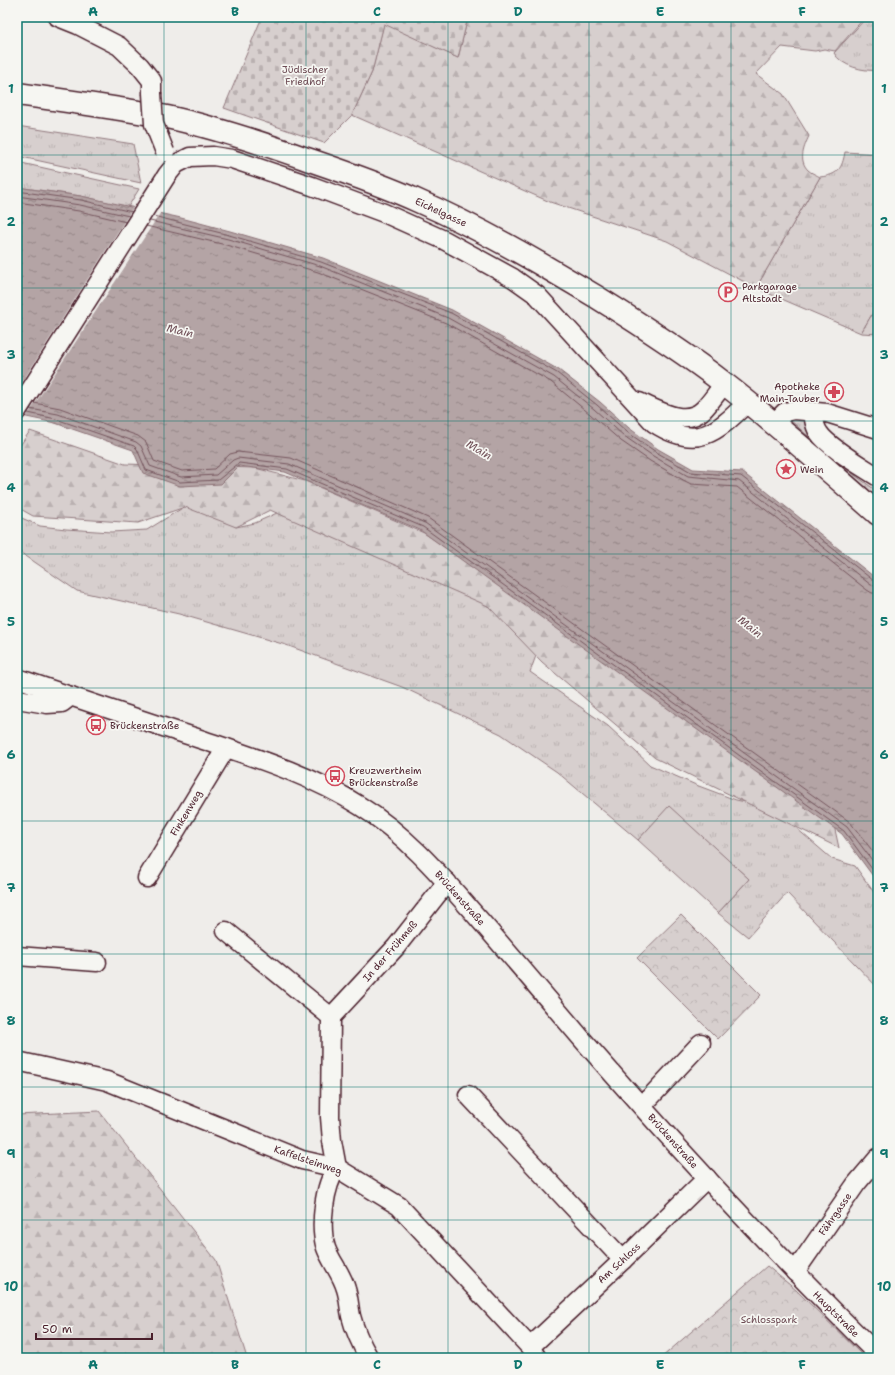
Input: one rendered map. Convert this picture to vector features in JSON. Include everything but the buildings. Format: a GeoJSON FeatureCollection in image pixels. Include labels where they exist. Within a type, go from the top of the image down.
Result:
{"type":"FeatureCollection","features":[{"type":"Feature","properties":{"kind":"main road","name":"Eichelgasse"},"geometry":{"type":"LineString","coordinates":[[17,94],[125,110],[190,123],[273,147],[364,179],[418,201],[507,245],[565,278],[654,333],[725,383],[774,422],[878,514]]}},
{"type":"Feature","properties":{"kind":"street"},"geometry":{"type":"LineString","coordinates":[[58,17],[78,25],[119,46],[140,66],[152,81],[154,124],[169,163]]}},
{"type":"Feature","properties":{"kind":"street"},"geometry":{"type":"LineString","coordinates":[[17,410],[169,163],[201,155],[232,159],[312,186],[384,213],[444,240],[513,278],[537,295],[654,423],[665,430],[677,435],[690,436],[706,434],[726,423],[748,402]]}},
{"type":"Feature","properties":{"kind":"street"},"geometry":{"type":"LineString","coordinates":[[634,400],[676,417],[686,418],[702,411],[725,383]]}},
{"type":"Feature","properties":{"kind":"street"},"geometry":{"type":"LineString","coordinates":[[774,422],[784,412],[794,410],[827,413],[878,429]]}},
{"type":"Feature","properties":{"kind":"street"},"geometry":{"type":"LineString","coordinates":[[813,412],[814,424],[819,433],[827,442],[878,477]]}},
{"type":"Feature","properties":{"kind":"street","name":"Brückenstraße"},"geometry":{"type":"LineString","coordinates":[[17,678],[263,761],[327,788],[361,806],[402,838],[447,882],[642,1106],[795,1272]]}},
{"type":"Feature","properties":{"kind":"street"},"geometry":{"type":"LineString","coordinates":[[17,699],[47,704],[62,703],[71,696]]}},
{"type":"Feature","properties":{"kind":"street","name":"Finkenweg"},"geometry":{"type":"LineString","coordinates":[[147,878],[226,748]]}},
{"type":"Feature","properties":{"kind":"street","name":"In der Frühmeß"},"geometry":{"type":"LineString","coordinates":[[331,1017],[396,947],[447,882]]}},
{"type":"Feature","properties":{"kind":"street"},"geometry":{"type":"LineString","coordinates":[[226,931],[331,1017],[330,1117],[332,1141],[337,1168],[328,1186],[324,1208],[323,1232],[326,1248],[346,1288],[357,1338],[369,1358]]}},
{"type":"Feature","properties":{"kind":"street"},"geometry":{"type":"LineString","coordinates":[[17,956],[96,962]]}},
{"type":"Feature","properties":{"kind":"street"},"geometry":{"type":"LineString","coordinates":[[642,1106],[701,1043]]}},
{"type":"Feature","properties":{"kind":"street","name":"Kaffelsteinweg"},"geometry":{"type":"LineString","coordinates":[[17,1061],[107,1081],[302,1160],[337,1168],[399,1206],[533,1352]]}},
{"type":"Feature","properties":{"kind":"street"},"geometry":{"type":"LineString","coordinates":[[468,1095],[622,1260]]}},
{"type":"Feature","properties":{"kind":"street","name":"Fährgasse"},"geometry":{"type":"LineString","coordinates":[[795,1272],[856,1184],[878,1158]]}},
{"type":"Feature","properties":{"kind":"street","name":"Am Schloss"},"geometry":{"type":"LineString","coordinates":[[533,1352],[622,1260],[707,1178]]}},
{"type":"Feature","properties":{"kind":"street","name":"Hauptstraße"},"geometry":{"type":"LineString","coordinates":[[795,1272],[878,1355]]}},
{"type":"Feature","properties":{"kind":"green space","name":"Jüdischer Friedhof"},"geometry":{"type":"Polygon","coordinates":[[[262,17],[468,17],[458,58],[384,24],[372,72],[352,115],[324,143],[224,108],[262,17]]]}},
{"type":"Feature","properties":{"kind":"green space"},"geometry":{"type":"Polygon","coordinates":[[[468,17],[865,17],[835,51],[824,49],[815,51],[782,47],[756,74],[783,94],[809,136],[803,153],[803,162],[809,171],[820,177],[756,288],[667,241],[550,202],[352,115],[372,72],[384,23],[458,58],[468,17]]]}},
{"type":"Feature","properties":{"kind":"green space"},"geometry":{"type":"Polygon","coordinates":[[[867,17],[878,17],[878,70],[866,70],[847,65],[837,58],[834,53],[867,17]]]}},
{"type":"Feature","properties":{"kind":"green space"},"geometry":{"type":"Polygon","coordinates":[[[17,126],[133,144],[141,183],[17,156],[17,126]]]}},
{"type":"Feature","properties":{"kind":"green space"},"geometry":{"type":"Polygon","coordinates":[[[845,152],[878,154],[878,304],[861,333],[756,288],[820,177],[831,175],[841,167],[845,152]]]}},
{"type":"Feature","properties":{"kind":"green space"},"geometry":{"type":"Polygon","coordinates":[[[17,162],[139,189],[128,207],[81,196],[17,187],[17,162]]]}},
{"type":"Feature","properties":{"kind":"green space"},"geometry":{"type":"Polygon","coordinates":[[[878,304],[878,334],[861,333],[878,304]]]}},
{"type":"Feature","properties":{"kind":"green space"},"geometry":{"type":"Polygon","coordinates":[[[789,419],[804,419],[815,436],[854,469],[852,473],[878,492],[878,499],[789,419]]]}},
{"type":"Feature","properties":{"kind":"green space"},"geometry":{"type":"Polygon","coordinates":[[[30,431],[125,464],[255,468],[305,481],[424,533],[740,747],[832,816],[839,848],[655,758],[542,662],[488,606],[270,510],[236,527],[185,507],[138,523],[33,516],[17,507],[17,450],[30,431]]]}},
{"type":"Feature","properties":{"kind":"green space"},"geometry":{"type":"Polygon","coordinates":[[[192,502],[220,514],[236,527],[255,523],[288,508],[339,517],[521,626],[537,653],[530,672],[608,726],[650,765],[736,800],[760,805],[788,821],[832,859],[855,866],[878,898],[878,988],[787,893],[748,937],[718,913],[749,879],[669,807],[638,840],[557,772],[501,734],[402,687],[286,645],[179,614],[77,591],[17,550],[17,516],[40,526],[66,529],[111,532],[147,530],[192,502]]]}},
{"type":"Feature","properties":{"kind":"green space"},"geometry":{"type":"Polygon","coordinates":[[[669,806],[749,879],[718,913],[638,840],[669,806]]]}},
{"type":"Feature","properties":{"kind":"green space"},"geometry":{"type":"Polygon","coordinates":[[[681,915],[761,995],[718,1039],[637,958],[681,915]]]}},
{"type":"Feature","properties":{"kind":"green space"},"geometry":{"type":"Polygon","coordinates":[[[99,1111],[216,1260],[247,1358],[17,1358],[17,1115],[99,1111]]]}},
{"type":"Feature","properties":{"kind":"green space","name":"Schlosspark"},"geometry":{"type":"Polygon","coordinates":[[[767,1266],[796,1290],[865,1358],[661,1358],[767,1266]]]}},
{"type":"Feature","properties":{"kind":"water","name":"Main"},"geometry":{"type":"Polygon","coordinates":[[[17,187],[81,196],[181,218],[230,231],[323,258],[452,310],[559,370],[600,402],[629,428],[658,449],[693,469],[742,472],[878,580],[878,883],[842,834],[420,530],[285,472],[239,466],[221,484],[180,486],[143,473],[133,450],[55,423],[17,415],[17,187]]]}},
{"type":"Feature","properties":{"kind":"pier"},"geometry":{"type":"Polygon","coordinates":[[[134,206],[161,212],[25,419],[17,417],[17,390],[134,206]]]}},
{"type":"Feature","properties":{"kind":"place","name":"Parkgarage Altstadt"},"geometry":{"type":"Point","coordinates":[728,292]}},
{"type":"Feature","properties":{"kind":"place","name":"Apotheke Main-Tauber"},"geometry":{"type":"Point","coordinates":[834,392]}},
{"type":"Feature","properties":{"kind":"place","name":"Wein"},"geometry":{"type":"Point","coordinates":[786,469]}},
{"type":"Feature","properties":{"kind":"place","name":"Brückenstraße"},"geometry":{"type":"Point","coordinates":[96,725]}},
{"type":"Feature","properties":{"kind":"place","name":"Kreuzwertheim Brückenstraße"},"geometry":{"type":"Point","coordinates":[335,776]}}]}
